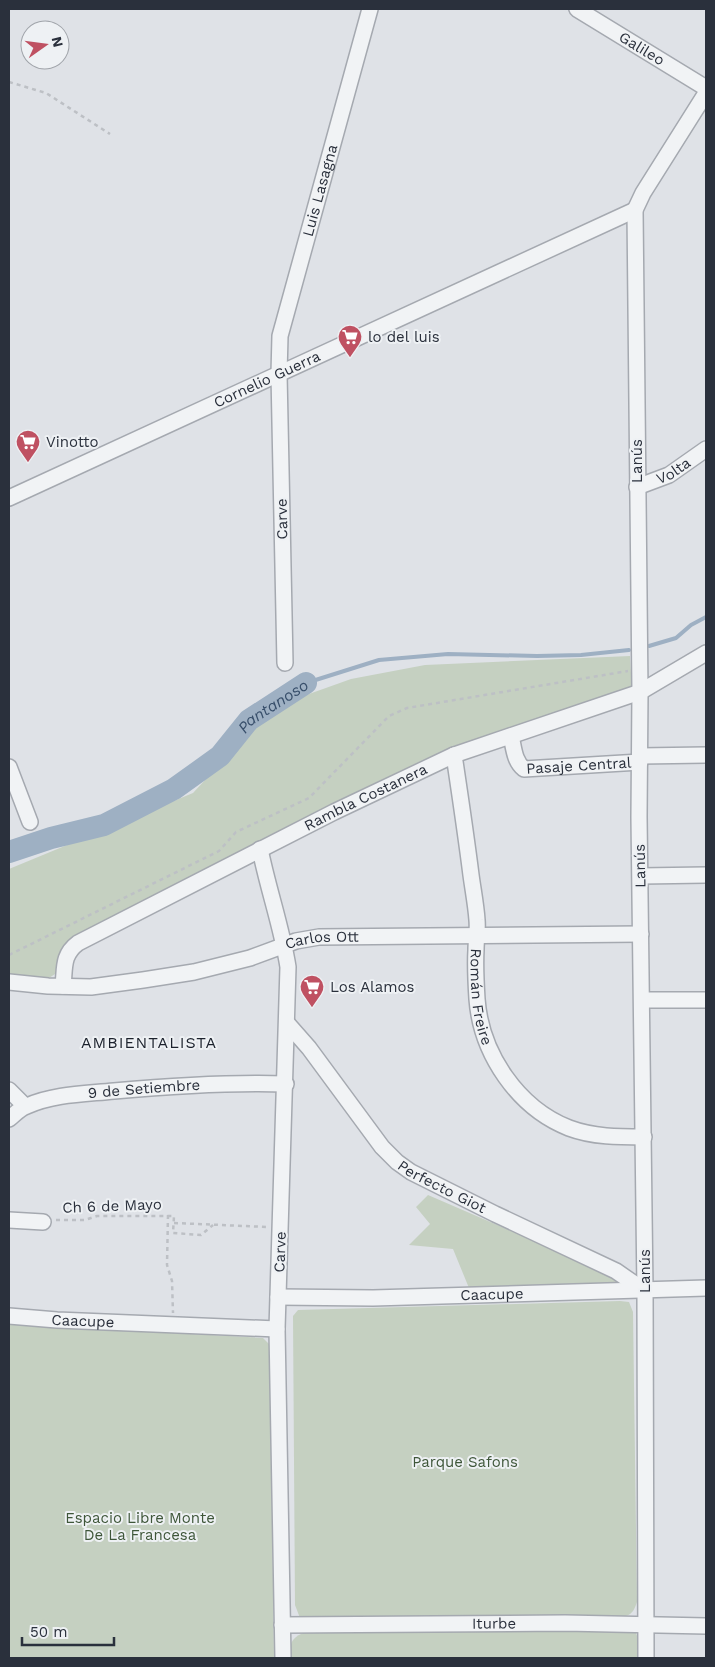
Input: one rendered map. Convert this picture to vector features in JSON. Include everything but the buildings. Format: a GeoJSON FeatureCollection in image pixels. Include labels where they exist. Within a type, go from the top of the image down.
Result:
{"type":"FeatureCollection","features":[{"type":"Feature","properties":{"kind":"street","name":"Luis Lasagna"},"geometry":{"type":"LineString","coordinates":[[279,374],[280,336],[370,9]]}},
{"type":"Feature","properties":{"kind":"street","name":"Galileo"},"geometry":{"type":"LineString","coordinates":[[577,9],[706,88]]}},
{"type":"Feature","properties":{"kind":"street","name":"Lanús"},"geometry":{"type":"LineString","coordinates":[[646,1658],[644,1137],[639,817],[640,669],[635,210],[706,93]]}},
{"type":"Feature","properties":{"kind":"street","name":"Cornelio Guerra"},"geometry":{"type":"LineString","coordinates":[[9,498],[635,210]]}},
{"type":"Feature","properties":{"kind":"street","name":"Carve"},"geometry":{"type":"LineString","coordinates":[[279,374],[285,663]]}},
{"type":"Feature","properties":{"kind":"street","name":"Volta"},"geometry":{"type":"LineString","coordinates":[[637,487],[668,475],[706,449]]}},
{"type":"Feature","properties":{"kind":"street","name":"Rambla Costanera"},"geometry":{"type":"LineString","coordinates":[[63,986],[66,957],[70,949],[78,943],[342,808],[454,755],[640,692],[706,653]]}},
{"type":"Feature","properties":{"kind":"street","name":"Pasaje Central"},"geometry":{"type":"LineString","coordinates":[[511,736],[516,759],[524,769],[640,759]]}},
{"type":"Feature","properties":{"kind":"street","name":"Román Freire"},"geometry":{"type":"LineString","coordinates":[[454,755],[477,920],[477,1001],[483,1031],[497,1064],[512,1086],[528,1103],[551,1120],[570,1128],[593,1134],[616,1137],[644,1137]]}},
{"type":"Feature","properties":{"kind":"street"},"geometry":{"type":"LineString","coordinates":[[640,759],[706,755]]}},
{"type":"Feature","properties":{"kind":"street"},"geometry":{"type":"LineString","coordinates":[[9,767],[30,822]]}},
{"type":"Feature","properties":{"kind":"street","name":"Carve"},"geometry":{"type":"LineString","coordinates":[[260,849],[285,946],[288,967],[286,1084],[277,1329],[283,1658]]}},
{"type":"Feature","properties":{"kind":"street"},"geometry":{"type":"LineString","coordinates":[[641,876],[706,875]]}},
{"type":"Feature","properties":{"kind":"street","name":"Carlos Ott"},"geometry":{"type":"LineString","coordinates":[[9,982],[91,987],[194,972],[250,958],[308,938],[319,937],[641,934]]}},
{"type":"Feature","properties":{"kind":"street"},"geometry":{"type":"LineString","coordinates":[[642,1000],[706,1000]]}},
{"type":"Feature","properties":{"kind":"street","name":"Perfecto Giot"},"geometry":{"type":"LineString","coordinates":[[287,1023],[309,1048],[382,1147],[397,1162],[412,1172],[495,1214],[616,1271],[645,1291]]}},
{"type":"Feature","properties":{"kind":"street","name":"9 de Setiembre"},"geometry":{"type":"LineString","coordinates":[[9,1119],[25,1106],[49,1099],[83,1094],[179,1085],[286,1084]]}},
{"type":"Feature","properties":{"kind":"street"},"geometry":{"type":"LineString","coordinates":[[9,1090],[25,1106]]}},
{"type":"Feature","properties":{"kind":"street"},"geometry":{"type":"LineString","coordinates":[[9,1220],[42,1222]]}},
{"type":"Feature","properties":{"kind":"street","name":"Caacupe"},"geometry":{"type":"LineString","coordinates":[[278,1297],[373,1298],[706,1288]]}},
{"type":"Feature","properties":{"kind":"street","name":"Caacupe"},"geometry":{"type":"LineString","coordinates":[[9,1316],[57,1320],[277,1329]]}},
{"type":"Feature","properties":{"kind":"street","name":"Iturbe"},"geometry":{"type":"LineString","coordinates":[[282,1625],[555,1624],[706,1626]]}},
{"type":"Feature","properties":{"kind":"path"},"geometry":{"type":"LineString","coordinates":[[9,82],[46,93],[110,134]]}},
{"type":"Feature","properties":{"kind":"path"},"geometry":{"type":"LineString","coordinates":[[9,955],[219,850],[236,832],[309,798],[389,716],[407,708],[640,669]]}},
{"type":"Feature","properties":{"kind":"path"},"geometry":{"type":"LineString","coordinates":[[168,1215],[167,1265],[172,1281],[174,1325]]}},
{"type":"Feature","properties":{"kind":"path","name":"Ch 6 de Mayo"},"geometry":{"type":"LineString","coordinates":[[42,1222],[60,1219],[85,1220],[97,1216],[168,1215],[174,1216],[173,1234],[201,1235],[213,1225]]}},
{"type":"Feature","properties":{"kind":"path","name":"Ch 6 de Mayo"},"geometry":{"type":"LineString","coordinates":[[174,1223],[281,1228]]}},
{"type":"Feature","properties":{"kind":"green space"},"geometry":{"type":"Polygon","coordinates":[[[630,656],[632,690],[454,746],[256,843],[77,935],[65,948],[55,974],[49,978],[9,975],[9,869],[193,793],[256,725],[295,699],[351,679],[425,665],[630,656]]]}},
{"type":"Feature","properties":{"kind":"green space"},"geometry":{"type":"Polygon","coordinates":[[[428,1195],[610,1274],[619,1282],[610,1285],[469,1288],[453,1249],[409,1245],[430,1224],[416,1207],[428,1195]]]}},
{"type":"Feature","properties":{"kind":"green space","name":"Parque Safons"},"geometry":{"type":"Polygon","coordinates":[[[629,1302],[633,1312],[637,1602],[632,1612],[617,1618],[300,1618],[295,1605],[293,1316],[298,1310],[629,1302]]]}},
{"type":"Feature","properties":{"kind":"green space","name":"Espacio Libre Monte De La Francesa"},"geometry":{"type":"Polygon","coordinates":[[[9,1324],[263,1338],[270,1345],[274,1658],[9,1658],[9,1324]]]}},
{"type":"Feature","properties":{"kind":"green space"},"geometry":{"type":"Polygon","coordinates":[[[628,1630],[636,1633],[639,1642],[639,1658],[290,1658],[292,1642],[297,1636],[306,1632],[628,1630]]]}},
{"type":"Feature","properties":{"kind":"waterway","name":"Pantanoso"},"geometry":{"type":"LineString","coordinates":[[649,646],[676,638],[691,625],[706,617]]}},
{"type":"Feature","properties":{"kind":"waterway","name":"Pantanoso"},"geometry":{"type":"LineString","coordinates":[[306,683],[379,660],[448,654],[537,656],[581,655],[629,650]]}},
{"type":"Feature","properties":{"kind":"waterway","name":"Pantanoso"},"geometry":{"type":"LineString","coordinates":[[9,852],[51,838],[104,825],[174,789],[220,756],[249,720],[306,683]]}},
{"type":"Feature","properties":{"kind":"place","name":"lo del luis"},"geometry":{"type":"Point","coordinates":[350,358]}},
{"type":"Feature","properties":{"kind":"place","name":"Vinotto"},"geometry":{"type":"Point","coordinates":[28,463]}},
{"type":"Feature","properties":{"kind":"place","name":"Los Alamos"},"geometry":{"type":"Point","coordinates":[312,1008]}},
{"type":"Feature","properties":{"kind":"district","name":"AMBIENTALISTA"},"geometry":{"type":"Point","coordinates":[149,1042]}}]}
